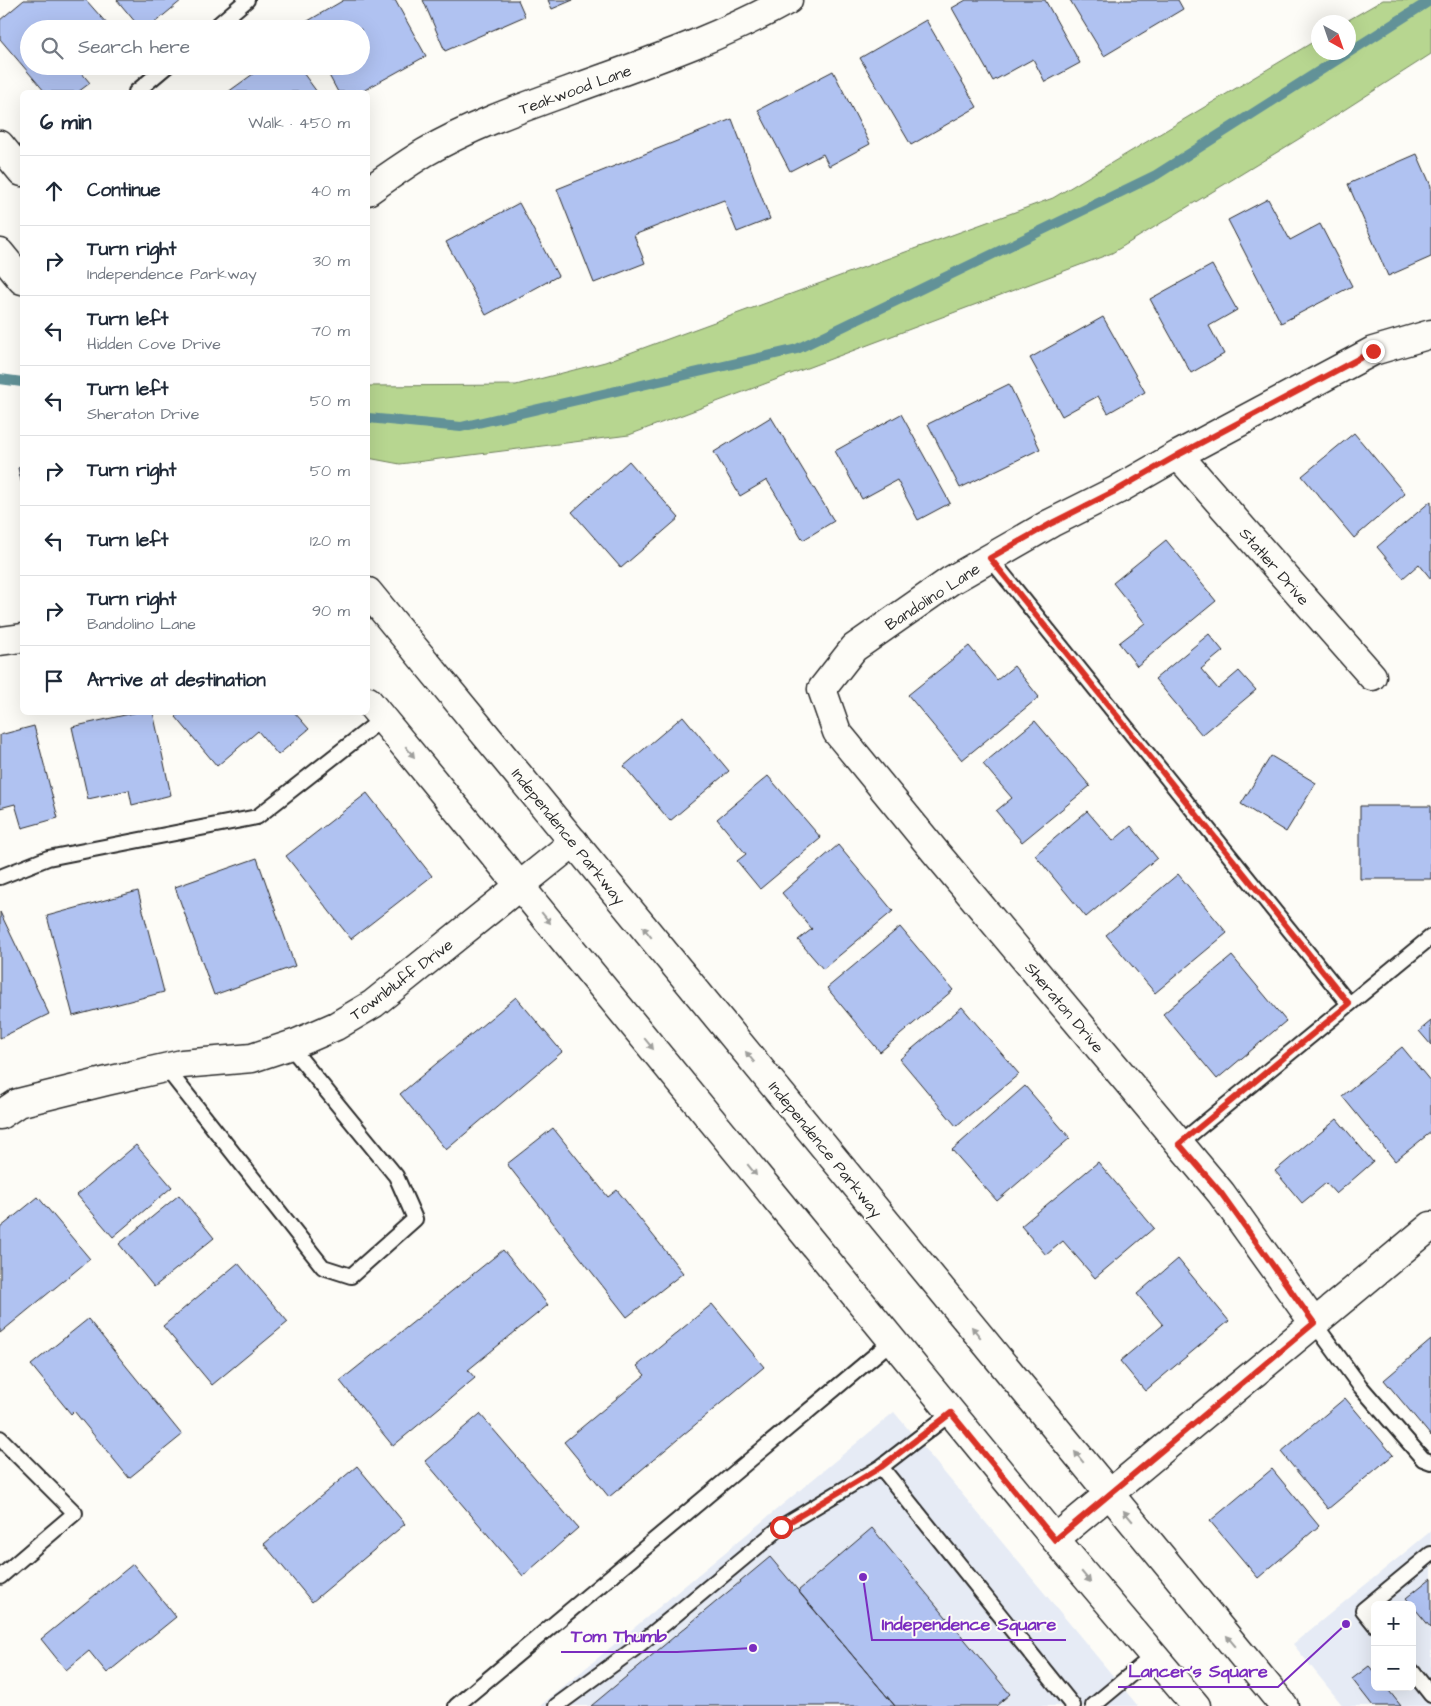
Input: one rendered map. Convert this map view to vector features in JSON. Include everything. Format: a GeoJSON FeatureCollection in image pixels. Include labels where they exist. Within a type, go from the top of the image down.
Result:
{"type":"FeatureCollection","features":[{"type":"Feature","properties":{"kind":"street","name":"Teakwood Lane"},"geometry":{"type":"LineString","coordinates":[[370,190],[425,153],[478,126],[676,52],[760,16],[788,0]]}},
{"type":"Feature","properties":{"kind":"street"},"geometry":{"type":"LineString","coordinates":[[0,145],[20,170]]}},
{"type":"Feature","properties":{"kind":"street"},"geometry":{"type":"LineString","coordinates":[[0,253],[20,278]]}},
{"type":"Feature","properties":{"kind":"street","name":"Bandolino Lane"},"geometry":{"type":"LineString","coordinates":[[822,689],[854,648],[950,581],[1178,455],[1373,351],[1431,334]]}},
{"type":"Feature","properties":{"kind":"street","name":"Statler Drive"},"geometry":{"type":"LineString","coordinates":[[1178,455],[1372,676]]}},
{"type":"Feature","properties":{"kind":"street","name":"Independence Parkway"},"geometry":{"type":"LineString","coordinates":[[370,594],[1284,1706]]}},
{"type":"Feature","properties":{"kind":"street"},"geometry":{"type":"LineString","coordinates":[[0,642],[20,638]]}},
{"type":"Feature","properties":{"kind":"street","name":"Sheraton Drive"},"geometry":{"type":"LineString","coordinates":[[822,689],[837,732],[1221,1193],[1314,1323]]}},
{"type":"Feature","properties":{"kind":"street"},"geometry":{"type":"LineString","coordinates":[[375,710],[1055,1540],[1196,1706]]}},
{"type":"Feature","properties":{"kind":"street","name":"Townbluff Drive"},"geometry":{"type":"LineString","coordinates":[[0,1115],[18,1103],[182,1064],[252,1058],[336,1026],[373,1004],[574,842]]}},
{"type":"Feature","properties":{"kind":"street"},"geometry":{"type":"LineString","coordinates":[[1055,1540],[1431,1226]]}},
{"type":"Feature","properties":{"kind":"lane"},"geometry":{"type":"LineString","coordinates":[[223,20],[247,0]]}},
{"type":"Feature","properties":{"kind":"lane"},"geometry":{"type":"LineString","coordinates":[[138,90],[156,75]]}},
{"type":"Feature","properties":{"kind":"lane"},"geometry":{"type":"LineString","coordinates":[[990,558],[1349,1004]]}},
{"type":"Feature","properties":{"kind":"lane"},"geometry":{"type":"LineString","coordinates":[[0,877],[48,858],[257,817],[369,715]]}},
{"type":"Feature","properties":{"kind":"lane"},"geometry":{"type":"LineString","coordinates":[[1179,1144],[1431,937]]}},
{"type":"Feature","properties":{"kind":"lane"},"geometry":{"type":"LineString","coordinates":[[166,1068],[323,1267],[352,1276],[415,1219],[396,1176],[289,1045]]}},
{"type":"Feature","properties":{"kind":"lane"},"geometry":{"type":"LineString","coordinates":[[1314,1323],[1360,1386],[1423,1460],[1431,1462]]}},
{"type":"Feature","properties":{"kind":"lane"},"geometry":{"type":"LineString","coordinates":[[456,1706],[892,1341]]}},
{"type":"Feature","properties":{"kind":"lane"},"geometry":{"type":"LineString","coordinates":[[556,1706],[634,1650],[781,1527],[881,1467],[951,1413]]}},
{"type":"Feature","properties":{"kind":"lane"},"geometry":{"type":"LineString","coordinates":[[0,1438],[75,1513],[0,1578]]}},
{"type":"Feature","properties":{"kind":"lane"},"geometry":{"type":"LineString","coordinates":[[881,1467],[1073,1706]]}},
{"type":"Feature","properties":{"kind":"lane"},"geometry":{"type":"LineString","coordinates":[[1374,1601],[1431,1554]]}},
{"type":"Feature","properties":{"kind":"lane"},"geometry":{"type":"LineString","coordinates":[[1371,1603],[1363,1610],[1371,1620]]}},
{"type":"Feature","properties":{"kind":"lane"},"geometry":{"type":"LineString","coordinates":[[1093,1706],[1153,1656]]}},
{"type":"Feature","properties":{"kind":"lane"},"geometry":{"type":"LineString","coordinates":[[1416,1676],[1431,1695]]}},
{"type":"Feature","properties":{"kind":"shaded area"},"geometry":{"type":"Polygon","coordinates":[[[894,1412],[1138,1706],[540,1706],[894,1412]]]}},
{"type":"Feature","properties":{"kind":"shaded area"},"geometry":{"type":"Polygon","coordinates":[[[1431,1531],[1431,1706],[1343,1706],[1293,1644],[1431,1531]]]}},
{"type":"Feature","properties":{"kind":"green space"},"geometry":{"type":"Polygon","coordinates":[[[1383,0],[1431,0],[1431,54],[1302,137],[1112,253],[629,435],[400,464],[370,458],[370,386],[516,385],[605,362],[1053,198],[1311,43],[1311,60],[1356,60],[1356,16],[1383,0]]]}},
{"type":"Feature","properties":{"kind":"building"},"geometry":{"type":"Polygon","coordinates":[[[24,0],[86,0],[104,20],[20,20],[20,63],[0,39],[0,20],[24,0]]]}},
{"type":"Feature","properties":{"kind":"building"},"geometry":{"type":"Polygon","coordinates":[[[117,0],[182,0],[158,20],[134,20],[117,0]]]}},
{"type":"Feature","properties":{"kind":"building"},"geometry":{"type":"Polygon","coordinates":[[[344,0],[395,0],[426,56],[365,90],[337,90],[329,75],[370,75],[370,20],[310,20],[344,0]]]}},
{"type":"Feature","properties":{"kind":"building"},"geometry":{"type":"Polygon","coordinates":[[[423,0],[518,0],[525,16],[445,51],[423,0]]]}},
{"type":"Feature","properties":{"kind":"building"},"geometry":{"type":"Polygon","coordinates":[[[548,0],[573,0],[552,9],[548,0]]]}},
{"type":"Feature","properties":{"kind":"building"},"geometry":{"type":"Polygon","coordinates":[[[966,0],[1045,0],[1080,63],[1045,82],[1033,59],[993,81],[952,8],[966,0]]]}},
{"type":"Feature","properties":{"kind":"building"},"geometry":{"type":"Polygon","coordinates":[[[1070,0],[1178,0],[1183,9],[1104,56],[1070,0]]]}},
{"type":"Feature","properties":{"kind":"building"},"geometry":{"type":"Polygon","coordinates":[[[926,20],[977,107],[911,145],[860,58],[926,20]]]}},
{"type":"Feature","properties":{"kind":"building"},"geometry":{"type":"Polygon","coordinates":[[[833,71],[870,144],[829,166],[823,154],[790,171],[758,110],[833,71]]]}},
{"type":"Feature","properties":{"kind":"building"},"geometry":{"type":"Polygon","coordinates":[[[31,75],[83,75],[90,83],[81,90],[43,90],[31,75]]]}},
{"type":"Feature","properties":{"kind":"building"},"geometry":{"type":"Polygon","coordinates":[[[252,75],[305,75],[316,90],[231,90],[252,75]]]}},
{"type":"Feature","properties":{"kind":"building"},"geometry":{"type":"Polygon","coordinates":[[[732,119],[770,219],[737,232],[724,200],[634,235],[645,263],[594,283],[557,189],[732,119]]]}},
{"type":"Feature","properties":{"kind":"building"},"geometry":{"type":"Polygon","coordinates":[[[1417,154],[1431,186],[1431,257],[1388,276],[1348,184],[1417,154]]]}},
{"type":"Feature","properties":{"kind":"building"},"geometry":{"type":"Polygon","coordinates":[[[1268,199],[1290,240],[1320,224],[1352,286],[1281,323],[1228,220],[1268,199]]]}},
{"type":"Feature","properties":{"kind":"building"},"geometry":{"type":"Polygon","coordinates":[[[519,203],[558,276],[486,315],[446,242],[519,203]]]}},
{"type":"Feature","properties":{"kind":"building"},"geometry":{"type":"Polygon","coordinates":[[[1212,265],[1237,310],[1209,326],[1224,354],[1191,373],[1150,299],[1212,265]]]}},
{"type":"Feature","properties":{"kind":"building"},"geometry":{"type":"Polygon","coordinates":[[[1103,317],[1145,392],[1108,413],[1098,396],[1062,416],[1030,358],[1103,317]]]}},
{"type":"Feature","properties":{"kind":"building"},"geometry":{"type":"Polygon","coordinates":[[[1009,384],[1040,449],[960,488],[928,424],[1009,384]]]}},
{"type":"Feature","properties":{"kind":"building"},"geometry":{"type":"Polygon","coordinates":[[[901,414],[950,503],[918,520],[897,480],[862,499],[835,451],[901,414]]]}},
{"type":"Feature","properties":{"kind":"building"},"geometry":{"type":"Polygon","coordinates":[[[771,417],[834,521],[803,540],[767,480],[740,496],[714,452],[771,417]]]}},
{"type":"Feature","properties":{"kind":"building"},"geometry":{"type":"Polygon","coordinates":[[[1354,433],[1405,494],[1354,538],[1302,476],[1354,433]]]}},
{"type":"Feature","properties":{"kind":"building"},"geometry":{"type":"Polygon","coordinates":[[[629,461],[679,518],[621,568],[572,512],[629,461]]]}},
{"type":"Feature","properties":{"kind":"building"},"geometry":{"type":"Polygon","coordinates":[[[1431,501],[1431,579],[1419,564],[1403,578],[1377,547],[1431,501]]]}},
{"type":"Feature","properties":{"kind":"building"},"geometry":{"type":"Polygon","coordinates":[[[1166,540],[1216,601],[1137,666],[1119,643],[1145,623],[1113,583],[1166,540]]]}},
{"type":"Feature","properties":{"kind":"building"},"geometry":{"type":"Polygon","coordinates":[[[1209,634],[1223,651],[1201,669],[1218,689],[1239,671],[1256,690],[1202,735],[1155,679],[1209,634]]]}},
{"type":"Feature","properties":{"kind":"building"},"geometry":{"type":"Polygon","coordinates":[[[969,646],[997,680],[1014,666],[1039,697],[962,760],[908,695],[969,646]]]}},
{"type":"Feature","properties":{"kind":"building"},"geometry":{"type":"Polygon","coordinates":[[[125,715],[154,715],[171,795],[132,805],[129,790],[88,799],[72,727],[125,715]]]}},
{"type":"Feature","properties":{"kind":"building"},"geometry":{"type":"Polygon","coordinates":[[[178,715],[297,715],[309,729],[278,755],[258,731],[217,766],[176,717],[178,715]]]}},
{"type":"Feature","properties":{"kind":"building"},"geometry":{"type":"Polygon","coordinates":[[[683,716],[729,771],[670,821],[624,766],[683,716]]]}},
{"type":"Feature","properties":{"kind":"building"},"geometry":{"type":"Polygon","coordinates":[[[1035,721],[1090,786],[1022,842],[996,811],[1012,798],[983,764],[1035,721]]]}},
{"type":"Feature","properties":{"kind":"building"},"geometry":{"type":"Polygon","coordinates":[[[34,726],[58,818],[22,828],[15,804],[0,808],[0,735],[34,726]]]}},
{"type":"Feature","properties":{"kind":"building"},"geometry":{"type":"Polygon","coordinates":[[[1271,756],[1316,783],[1286,832],[1241,804],[1271,756]]]}},
{"type":"Feature","properties":{"kind":"building"},"geometry":{"type":"Polygon","coordinates":[[[768,776],[821,838],[760,889],[737,861],[746,854],[717,819],[768,776]]]}},
{"type":"Feature","properties":{"kind":"building"},"geometry":{"type":"Polygon","coordinates":[[[367,793],[432,876],[351,939],[286,856],[367,793]]]}},
{"type":"Feature","properties":{"kind":"building"},"geometry":{"type":"Polygon","coordinates":[[[1360,806],[1431,806],[1431,879],[1360,879],[1360,806]]]}},
{"type":"Feature","properties":{"kind":"building"},"geometry":{"type":"Polygon","coordinates":[[[1087,811],[1113,841],[1131,826],[1157,858],[1086,917],[1035,855],[1087,811]]]}},
{"type":"Feature","properties":{"kind":"building"},"geometry":{"type":"Polygon","coordinates":[[[838,845],[893,911],[823,969],[798,940],[812,929],[782,893],[838,845]]]}},
{"type":"Feature","properties":{"kind":"building"},"geometry":{"type":"Polygon","coordinates":[[[257,858],[295,966],[214,995],[175,887],[257,858]]]}},
{"type":"Feature","properties":{"kind":"building"},"geometry":{"type":"Polygon","coordinates":[[[1178,874],[1227,933],[1155,993],[1106,935],[1178,874]]]}},
{"type":"Feature","properties":{"kind":"building"},"geometry":{"type":"Polygon","coordinates":[[[138,891],[164,992],[73,1016],[47,916],[138,891]]]}},
{"type":"Feature","properties":{"kind":"building"},"geometry":{"type":"Polygon","coordinates":[[[0,912],[49,1014],[0,1038],[0,912]]]}},
{"type":"Feature","properties":{"kind":"building"},"geometry":{"type":"Polygon","coordinates":[[[900,927],[953,990],[880,1052],[827,988],[900,927]]]}},
{"type":"Feature","properties":{"kind":"building"},"geometry":{"type":"Polygon","coordinates":[[[1232,956],[1286,1021],[1217,1079],[1163,1014],[1232,956]]]}},
{"type":"Feature","properties":{"kind":"building"},"geometry":{"type":"Polygon","coordinates":[[[516,997],[562,1052],[446,1150],[400,1094],[516,997]]]}},
{"type":"Feature","properties":{"kind":"building"},"geometry":{"type":"Polygon","coordinates":[[[962,1007],[1019,1074],[956,1126],[900,1059],[962,1007]]]}},
{"type":"Feature","properties":{"kind":"building"},"geometry":{"type":"Polygon","coordinates":[[[1431,1021],[1431,1045],[1419,1031],[1431,1021]]]}},
{"type":"Feature","properties":{"kind":"building"},"geometry":{"type":"Polygon","coordinates":[[[1402,1047],[1431,1082],[1431,1132],[1395,1161],[1342,1096],[1402,1047]]]}},
{"type":"Feature","properties":{"kind":"building"},"geometry":{"type":"Polygon","coordinates":[[[1025,1086],[1070,1138],[997,1201],[952,1150],[1025,1086]]]}},
{"type":"Feature","properties":{"kind":"building"},"geometry":{"type":"Polygon","coordinates":[[[1337,1119],[1373,1162],[1336,1194],[1326,1183],[1302,1203],[1275,1171],[1337,1119]]]}},
{"type":"Feature","properties":{"kind":"building"},"geometry":{"type":"Polygon","coordinates":[[[553,1128],[608,1197],[617,1190],[683,1273],[627,1317],[507,1164],[553,1128]]]}},
{"type":"Feature","properties":{"kind":"building"},"geometry":{"type":"Polygon","coordinates":[[[136,1145],[172,1187],[113,1237],[77,1195],[136,1145]]]}},
{"type":"Feature","properties":{"kind":"building"},"geometry":{"type":"Polygon","coordinates":[[[1098,1162],[1154,1228],[1095,1278],[1063,1241],[1046,1255],[1021,1226],[1098,1162]]]}},
{"type":"Feature","properties":{"kind":"building"},"geometry":{"type":"Polygon","coordinates":[[[179,1195],[214,1238],[154,1287],[119,1244],[179,1195]]]}},
{"type":"Feature","properties":{"kind":"building"},"geometry":{"type":"Polygon","coordinates":[[[38,1197],[90,1259],[0,1333],[0,1228],[38,1197]]]}},
{"type":"Feature","properties":{"kind":"building"},"geometry":{"type":"Polygon","coordinates":[[[503,1250],[548,1305],[468,1370],[475,1378],[393,1446],[340,1381],[503,1250]]]}},
{"type":"Feature","properties":{"kind":"building"},"geometry":{"type":"Polygon","coordinates":[[[1178,1259],[1229,1321],[1145,1391],[1120,1361],[1163,1325],[1137,1294],[1178,1259]]]}},
{"type":"Feature","properties":{"kind":"building"},"geometry":{"type":"Polygon","coordinates":[[[238,1263],[288,1322],[212,1385],[163,1326],[238,1263]]]}},
{"type":"Feature","properties":{"kind":"building"},"geometry":{"type":"Polygon","coordinates":[[[712,1304],[764,1367],[609,1497],[564,1442],[645,1375],[637,1366],[712,1304]]]}},
{"type":"Feature","properties":{"kind":"building"},"geometry":{"type":"Polygon","coordinates":[[[88,1319],[182,1435],[129,1478],[74,1411],[71,1414],[31,1365],[88,1319]]]}},
{"type":"Feature","properties":{"kind":"building"},"geometry":{"type":"Polygon","coordinates":[[[1431,1340],[1431,1436],[1384,1380],[1431,1340]]]}},
{"type":"Feature","properties":{"kind":"building"},"geometry":{"type":"Polygon","coordinates":[[[1345,1398],[1393,1455],[1328,1509],[1281,1452],[1345,1398]]]}},
{"type":"Feature","properties":{"kind":"building"},"geometry":{"type":"Polygon","coordinates":[[[480,1414],[578,1528],[523,1576],[425,1461],[480,1414]]]}},
{"type":"Feature","properties":{"kind":"building"},"geometry":{"type":"Polygon","coordinates":[[[357,1466],[405,1524],[312,1602],[264,1544],[357,1466]]]}},
{"type":"Feature","properties":{"kind":"building"},"geometry":{"type":"Polygon","coordinates":[[[1272,1469],[1319,1526],[1258,1578],[1210,1521],[1272,1469]]]}},
{"type":"Feature","properties":{"kind":"building"},"geometry":{"type":"Polygon","coordinates":[[[872,1528],[1010,1694],[996,1706],[895,1706],[798,1591],[872,1528]]]}},
{"type":"Feature","properties":{"kind":"building"},"geometry":{"type":"Polygon","coordinates":[[[770,1557],[895,1706],[591,1706],[770,1557]]]}},
{"type":"Feature","properties":{"kind":"building"},"geometry":{"type":"Polygon","coordinates":[[[133,1564],[176,1617],[107,1673],[89,1651],[66,1670],[41,1639],[133,1564]]]}},
{"type":"Feature","properties":{"kind":"building"},"geometry":{"type":"Polygon","coordinates":[[[1431,1578],[1431,1628],[1416,1610],[1416,1601],[1408,1601],[1406,1598],[1431,1578]]]}},
{"type":"Feature","properties":{"kind":"building"},"geometry":{"type":"Polygon","coordinates":[[[1369,1666],[1371,1668],[1371,1691],[1389,1691],[1401,1706],[1373,1706],[1352,1679],[1369,1666]]]}},
{"type":"Feature","properties":{"kind":"waterway"},"geometry":{"type":"LineString","coordinates":[[370,418],[461,427],[797,349],[1156,175],[1431,0]]}},
{"type":"Feature","properties":{"kind":"waterway"},"geometry":{"type":"LineString","coordinates":[[0,379],[20,382]]}},
{"type":"Feature","properties":{"kind":"place","name":"Independence Square"},"geometry":{"type":"Point","coordinates":[863,1577]}},
{"type":"Feature","properties":{"kind":"place","name":"Lancer's Square"},"geometry":{"type":"Point","coordinates":[1346,1624]}},
{"type":"Feature","properties":{"kind":"place","name":"Tom Thumb"},"geometry":{"type":"Point","coordinates":[753,1648]}},
{"type":"Feature","properties":{"kind":"route"},"geometry":{"type":"LineString","coordinates":[[781,1527],[881,1467],[951,1413],[1055,1540],[1314,1323],[1221,1193],[1179,1144],[1349,1004],[990,558],[1373,351]]}}]}
